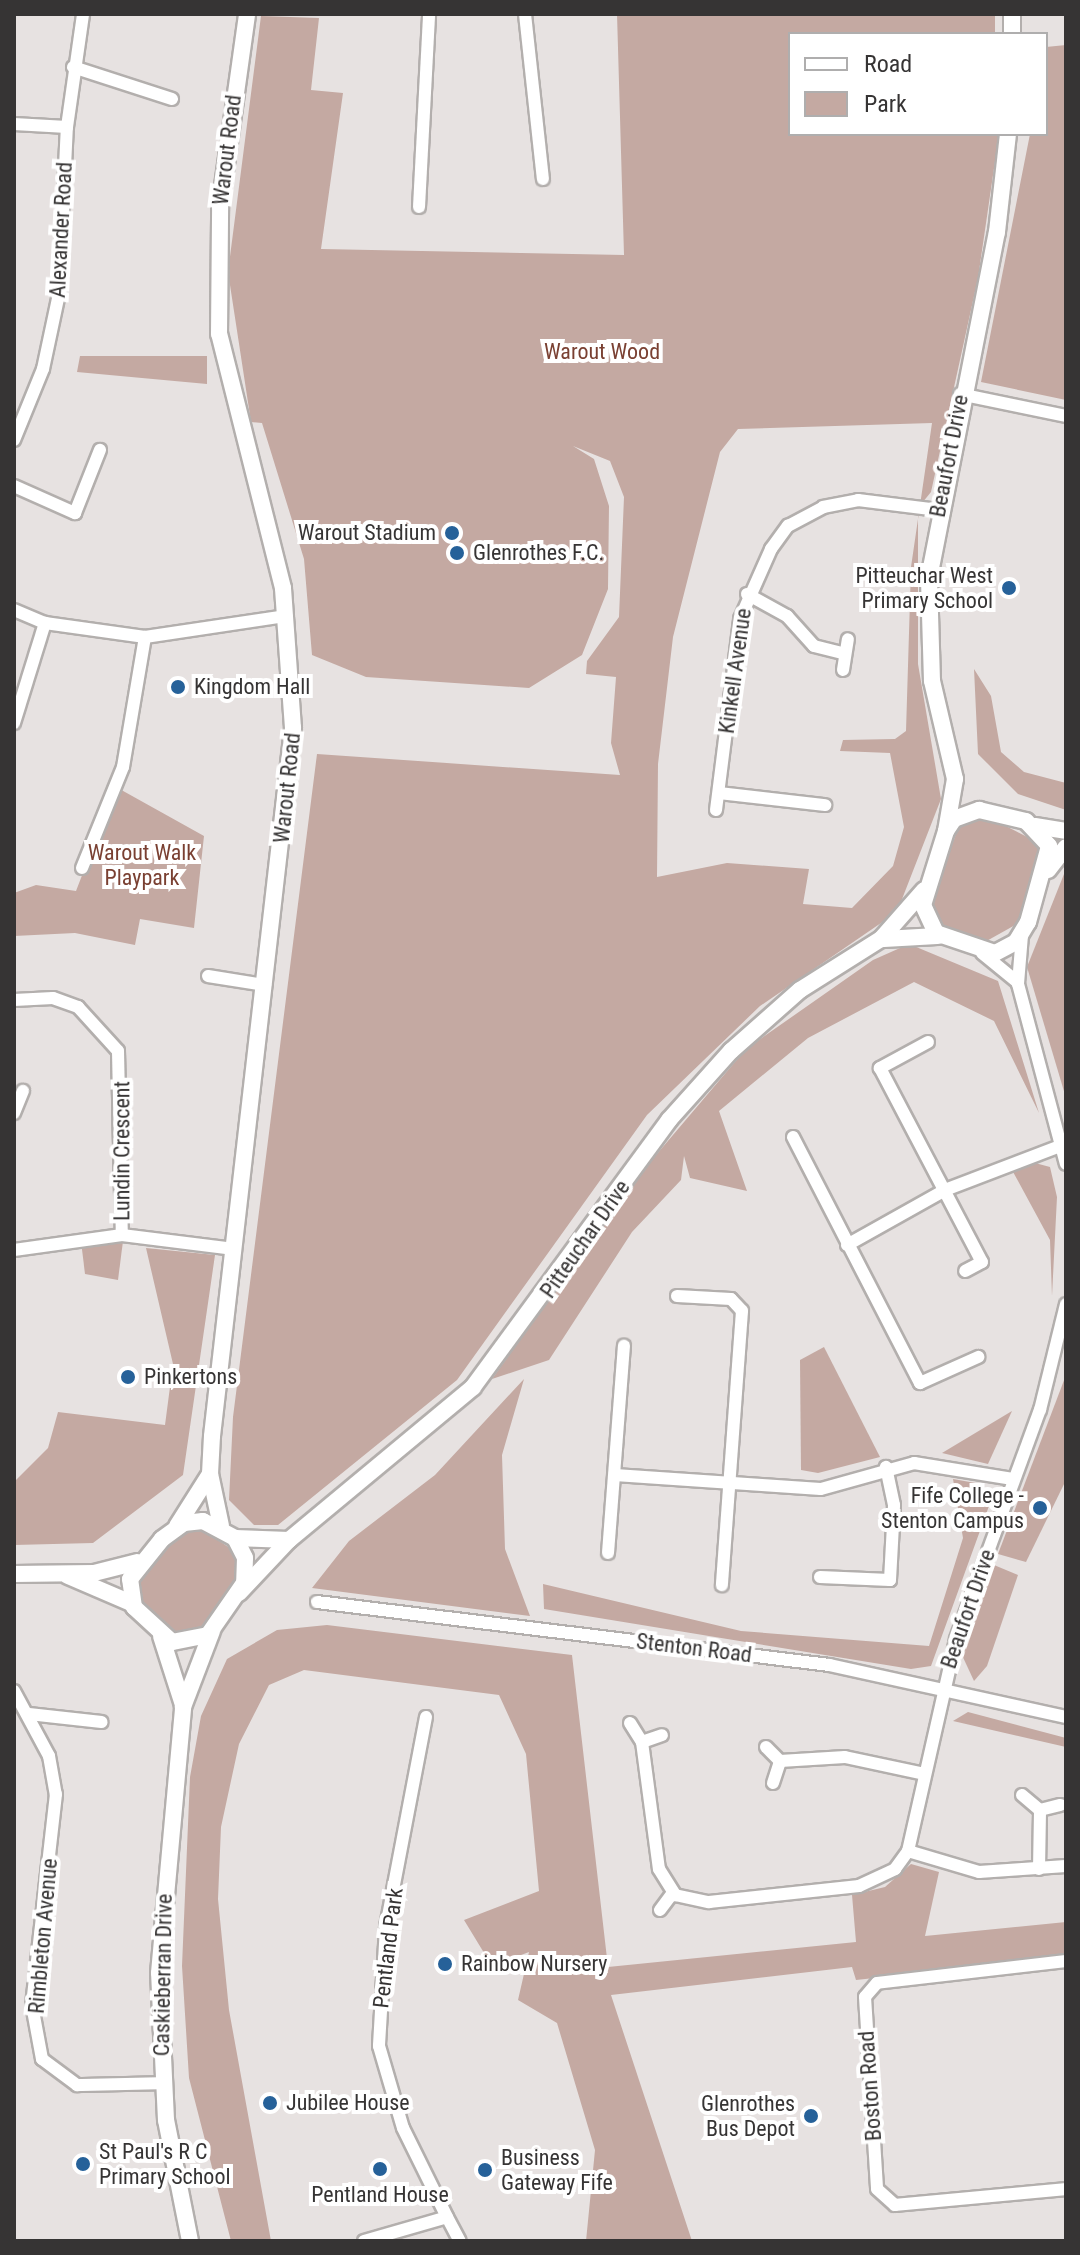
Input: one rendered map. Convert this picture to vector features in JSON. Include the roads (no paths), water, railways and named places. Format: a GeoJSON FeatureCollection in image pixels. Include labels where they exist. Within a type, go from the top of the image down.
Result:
{"type":"FeatureCollection","features":[{"type":"Feature","properties":{"kind":"street","name":"Alexander Road"},"geometry":{"type":"LineString","coordinates":[[14,440],[57,305],[67,127],[73,67],[83,14]]}},
{"type":"Feature","properties":{"kind":"street","name":"Warout Road"},"geometry":{"type":"LineString","coordinates":[[210,1474],[292,745],[286,616],[219,334],[220,207],[247,14]]}},
{"type":"Feature","properties":{"kind":"street"},"geometry":{"type":"LineString","coordinates":[[419,207],[429,14]]}},
{"type":"Feature","properties":{"kind":"street"},"geometry":{"type":"LineString","coordinates":[[525,14],[543,179]]}},
{"type":"Feature","properties":{"kind":"street"},"geometry":{"type":"LineString","coordinates":[[73,67],[172,99]]}},
{"type":"Feature","properties":{"kind":"street"},"geometry":{"type":"LineString","coordinates":[[14,124],[67,127]]}},
{"type":"Feature","properties":{"kind":"street","name":"Beaufort Drive"},"geometry":{"type":"LineString","coordinates":[[946,831],[955,779],[929,654],[938,510],[960,394],[997,232],[1008,136]]}},
{"type":"Feature","properties":{"kind":"street"},"geometry":{"type":"LineString","coordinates":[[960,394],[1066,416]]}},
{"type":"Feature","properties":{"kind":"street"},"geometry":{"type":"LineString","coordinates":[[14,486],[75,513],[100,450]]}},
{"type":"Feature","properties":{"kind":"street","name":"Kinkell Avenue"},"geometry":{"type":"LineString","coordinates":[[716,810],[747,594],[788,526],[823,507],[858,500],[938,510]]}},
{"type":"Feature","properties":{"kind":"street"},"geometry":{"type":"LineString","coordinates":[[747,594],[779,610],[814,646],[845,654]]}},
{"type":"Feature","properties":{"kind":"street"},"geometry":{"type":"LineString","coordinates":[[14,610],[45,623],[145,637],[286,616]]}},
{"type":"Feature","properties":{"kind":"street"},"geometry":{"type":"LineString","coordinates":[[14,723],[45,623]]}},
{"type":"Feature","properties":{"kind":"street"},"geometry":{"type":"LineString","coordinates":[[82,868],[123,767],[145,637]]}},
{"type":"Feature","properties":{"kind":"street"},"geometry":{"type":"LineString","coordinates":[[843,670],[848,639]]}},
{"type":"Feature","properties":{"kind":"street"},"geometry":{"type":"LineString","coordinates":[[955,779],[991,811],[1035,826],[1066,831]]}},
{"type":"Feature","properties":{"kind":"street"},"geometry":{"type":"LineString","coordinates":[[719,793],[825,805]]}},
{"type":"Feature","properties":{"kind":"street"},"geometry":{"type":"LineString","coordinates":[[991,811],[966,813],[946,831],[924,890],[929,925],[942,937],[977,950],[1018,984]]}},
{"type":"Feature","properties":{"kind":"street"},"geometry":{"type":"LineString","coordinates":[[1035,826],[1049,846],[1047,871]]}},
{"type":"Feature","properties":{"kind":"street"},"geometry":{"type":"LineString","coordinates":[[1066,847],[1047,871],[1024,928],[1018,984],[1066,1164]]}},
{"type":"Feature","properties":{"kind":"street","name":"Pitteuchar Drive"},"geometry":{"type":"LineString","coordinates":[[239,1593],[289,1540],[423,1435],[482,1376],[669,1120],[731,1051],[800,990],[881,939],[924,890]]}},
{"type":"Feature","properties":{"kind":"street"},"geometry":{"type":"LineString","coordinates":[[977,950],[1005,949],[1024,928]]}},
{"type":"Feature","properties":{"kind":"street","name":"Pitteuchar Drive"},"geometry":{"type":"LineString","coordinates":[[881,939],[922,932],[942,937]]}},
{"type":"Feature","properties":{"kind":"street"},"geometry":{"type":"LineString","coordinates":[[208,976],[265,985]]}},
{"type":"Feature","properties":{"kind":"street","name":"Lundin Crescent"},"geometry":{"type":"LineString","coordinates":[[14,1000],[53,998],[78,1007],[118,1051],[122,1235]]}},
{"type":"Feature","properties":{"kind":"street"},"geometry":{"type":"LineString","coordinates":[[928,1042],[880,1068],[982,1262],[965,1271]]}},
{"type":"Feature","properties":{"kind":"street"},"geometry":{"type":"LineString","coordinates":[[14,1113],[23,1091]]}},
{"type":"Feature","properties":{"kind":"street"},"geometry":{"type":"LineString","coordinates":[[793,1137],[920,1383],[978,1357]]}},
{"type":"Feature","properties":{"kind":"street"},"geometry":{"type":"LineString","coordinates":[[847,1245],[945,1190],[1063,1145]]}},
{"type":"Feature","properties":{"kind":"street"},"geometry":{"type":"LineString","coordinates":[[14,1250],[122,1235],[234,1249]]}},
{"type":"Feature","properties":{"kind":"street"},"geometry":{"type":"LineString","coordinates":[[677,1296],[740,1306],[722,1585]]}},
{"type":"Feature","properties":{"kind":"street","name":"Beaufort Drive"},"geometry":{"type":"LineString","coordinates":[[908,1851],[942,1686],[1040,1410],[1066,1304]]}},
{"type":"Feature","properties":{"kind":"street"},"geometry":{"type":"LineString","coordinates":[[608,1553],[624,1346]]}},
{"type":"Feature","properties":{"kind":"street"},"geometry":{"type":"LineString","coordinates":[[615,1475],[821,1489],[886,1467],[935,1464],[1013,1479]]}},
{"type":"Feature","properties":{"kind":"street"},"geometry":{"type":"LineString","coordinates":[[820,1577],[890,1580],[894,1505],[886,1467]]}},
{"type":"Feature","properties":{"kind":"street"},"geometry":{"type":"LineString","coordinates":[[210,1474],[221,1526]]}},
{"type":"Feature","properties":{"kind":"street"},"geometry":{"type":"LineString","coordinates":[[14,1574],[67,1576],[137,1562],[174,1530],[210,1474]]}},
{"type":"Feature","properties":{"kind":"street"},"geometry":{"type":"LineString","coordinates":[[67,1576],[131,1603],[161,1636],[191,1642],[212,1631],[239,1593],[246,1565],[235,1538],[221,1526],[194,1521],[174,1530]]}},
{"type":"Feature","properties":{"kind":"street"},"geometry":{"type":"LineString","coordinates":[[235,1538],[289,1540]]}},
{"type":"Feature","properties":{"kind":"street"},"geometry":{"type":"LineString","coordinates":[[131,1603],[137,1562]]}},
{"type":"Feature","properties":{"kind":"street","name":"Stenton Road"},"geometry":{"type":"LineString","coordinates":[[317,1602],[568,1633],[942,1686],[1066,1717]]}},
{"type":"Feature","properties":{"kind":"street","name":"Caskieberran Drive"},"geometry":{"type":"LineString","coordinates":[[190,2241],[163,2083],[162,1910],[183,1707],[212,1631]]}},
{"type":"Feature","properties":{"kind":"street","name":"Caskieberran Drive"},"geometry":{"type":"LineString","coordinates":[[161,1636],[183,1707]]}},
{"type":"Feature","properties":{"kind":"street","name":"Rimbleton Avenue"},"geometry":{"type":"LineString","coordinates":[[15,1694],[29,1714],[56,1794],[32,2005],[42,2059],[62,2079],[85,2087],[163,2083]]}},
{"type":"Feature","properties":{"kind":"street"},"geometry":{"type":"LineString","coordinates":[[29,1714],[102,1722]]}},
{"type":"Feature","properties":{"kind":"street","name":"Pentland Park"},"geometry":{"type":"LineString","coordinates":[[426,1717],[386,1927],[379,2046],[403,2128],[460,2241]]}},
{"type":"Feature","properties":{"kind":"street"},"geometry":{"type":"LineString","coordinates":[[630,1723],[642,1742],[656,1855],[673,1893]]}},
{"type":"Feature","properties":{"kind":"street"},"geometry":{"type":"LineString","coordinates":[[642,1742],[662,1735]]}},
{"type":"Feature","properties":{"kind":"street"},"geometry":{"type":"LineString","coordinates":[[766,1747],[780,1761],[845,1757],[924,1774]]}},
{"type":"Feature","properties":{"kind":"street"},"geometry":{"type":"LineString","coordinates":[[773,1783],[780,1761]]}},
{"type":"Feature","properties":{"kind":"street"},"geometry":{"type":"LineString","coordinates":[[1022,1795],[1040,1810]]}},
{"type":"Feature","properties":{"kind":"street"},"geometry":{"type":"LineString","coordinates":[[1040,1810],[1060,1805]]}},
{"type":"Feature","properties":{"kind":"street"},"geometry":{"type":"LineString","coordinates":[[1039,1869],[1040,1810]]}},
{"type":"Feature","properties":{"kind":"street"},"geometry":{"type":"LineString","coordinates":[[673,1893],[709,1902],[859,1886],[895,1869],[908,1851],[979,1872],[1066,1866]]}},
{"type":"Feature","properties":{"kind":"street"},"geometry":{"type":"LineString","coordinates":[[660,1910],[673,1893]]}},
{"type":"Feature","properties":{"kind":"street","name":"Boston Road"},"geometry":{"type":"LineString","coordinates":[[1066,1961],[877,1983],[865,1997],[877,2189],[895,2205],[1066,2189]]}},
{"type":"Feature","properties":{"kind":"street"},"geometry":{"type":"LineString","coordinates":[[364,2241],[447,2217]]}},
{"type":"Feature","properties":{"kind":"place","name":"Warout Stadium"},"geometry":{"type":"Point","coordinates":[452,533]}},
{"type":"Feature","properties":{"kind":"place","name":"Glenrothes F.C."},"geometry":{"type":"Point","coordinates":[457,553]}},
{"type":"Feature","properties":{"kind":"place","name":"Pitteuchar West Primary School"},"geometry":{"type":"Point","coordinates":[1009,588]}},
{"type":"Feature","properties":{"kind":"place","name":"Kingdom Hall"},"geometry":{"type":"Point","coordinates":[178,687]}},
{"type":"Feature","properties":{"kind":"place","name":"Pinkertons"},"geometry":{"type":"Point","coordinates":[128,1377]}},
{"type":"Feature","properties":{"kind":"place","name":"Fife College - Stenton Campus"},"geometry":{"type":"Point","coordinates":[1040,1508]}},
{"type":"Feature","properties":{"kind":"place","name":"Rainbow Nursery"},"geometry":{"type":"Point","coordinates":[445,1964]}},
{"type":"Feature","properties":{"kind":"place","name":"Jubilee House"},"geometry":{"type":"Point","coordinates":[270,2103]}},
{"type":"Feature","properties":{"kind":"place","name":"Glenrothes Bus Depot"},"geometry":{"type":"Point","coordinates":[811,2116]}},
{"type":"Feature","properties":{"kind":"place","name":"St Paul's R C Primary School"},"geometry":{"type":"Point","coordinates":[83,2164]}},
{"type":"Feature","properties":{"kind":"place","name":"Pentland House"},"geometry":{"type":"Point","coordinates":[380,2169]}},
{"type":"Feature","properties":{"kind":"place","name":"Business Gateway Fife"},"geometry":{"type":"Point","coordinates":[485,2170]}},
{"type":"Feature","properties":{"kind":"park label","name":"Warout Wood"},"geometry":{"type":"Point","coordinates":[602,352]}},
{"type":"Feature","properties":{"kind":"park label","name":"Warout Walk Playpark"},"geometry":{"type":"Point","coordinates":[142,864]}}]}
